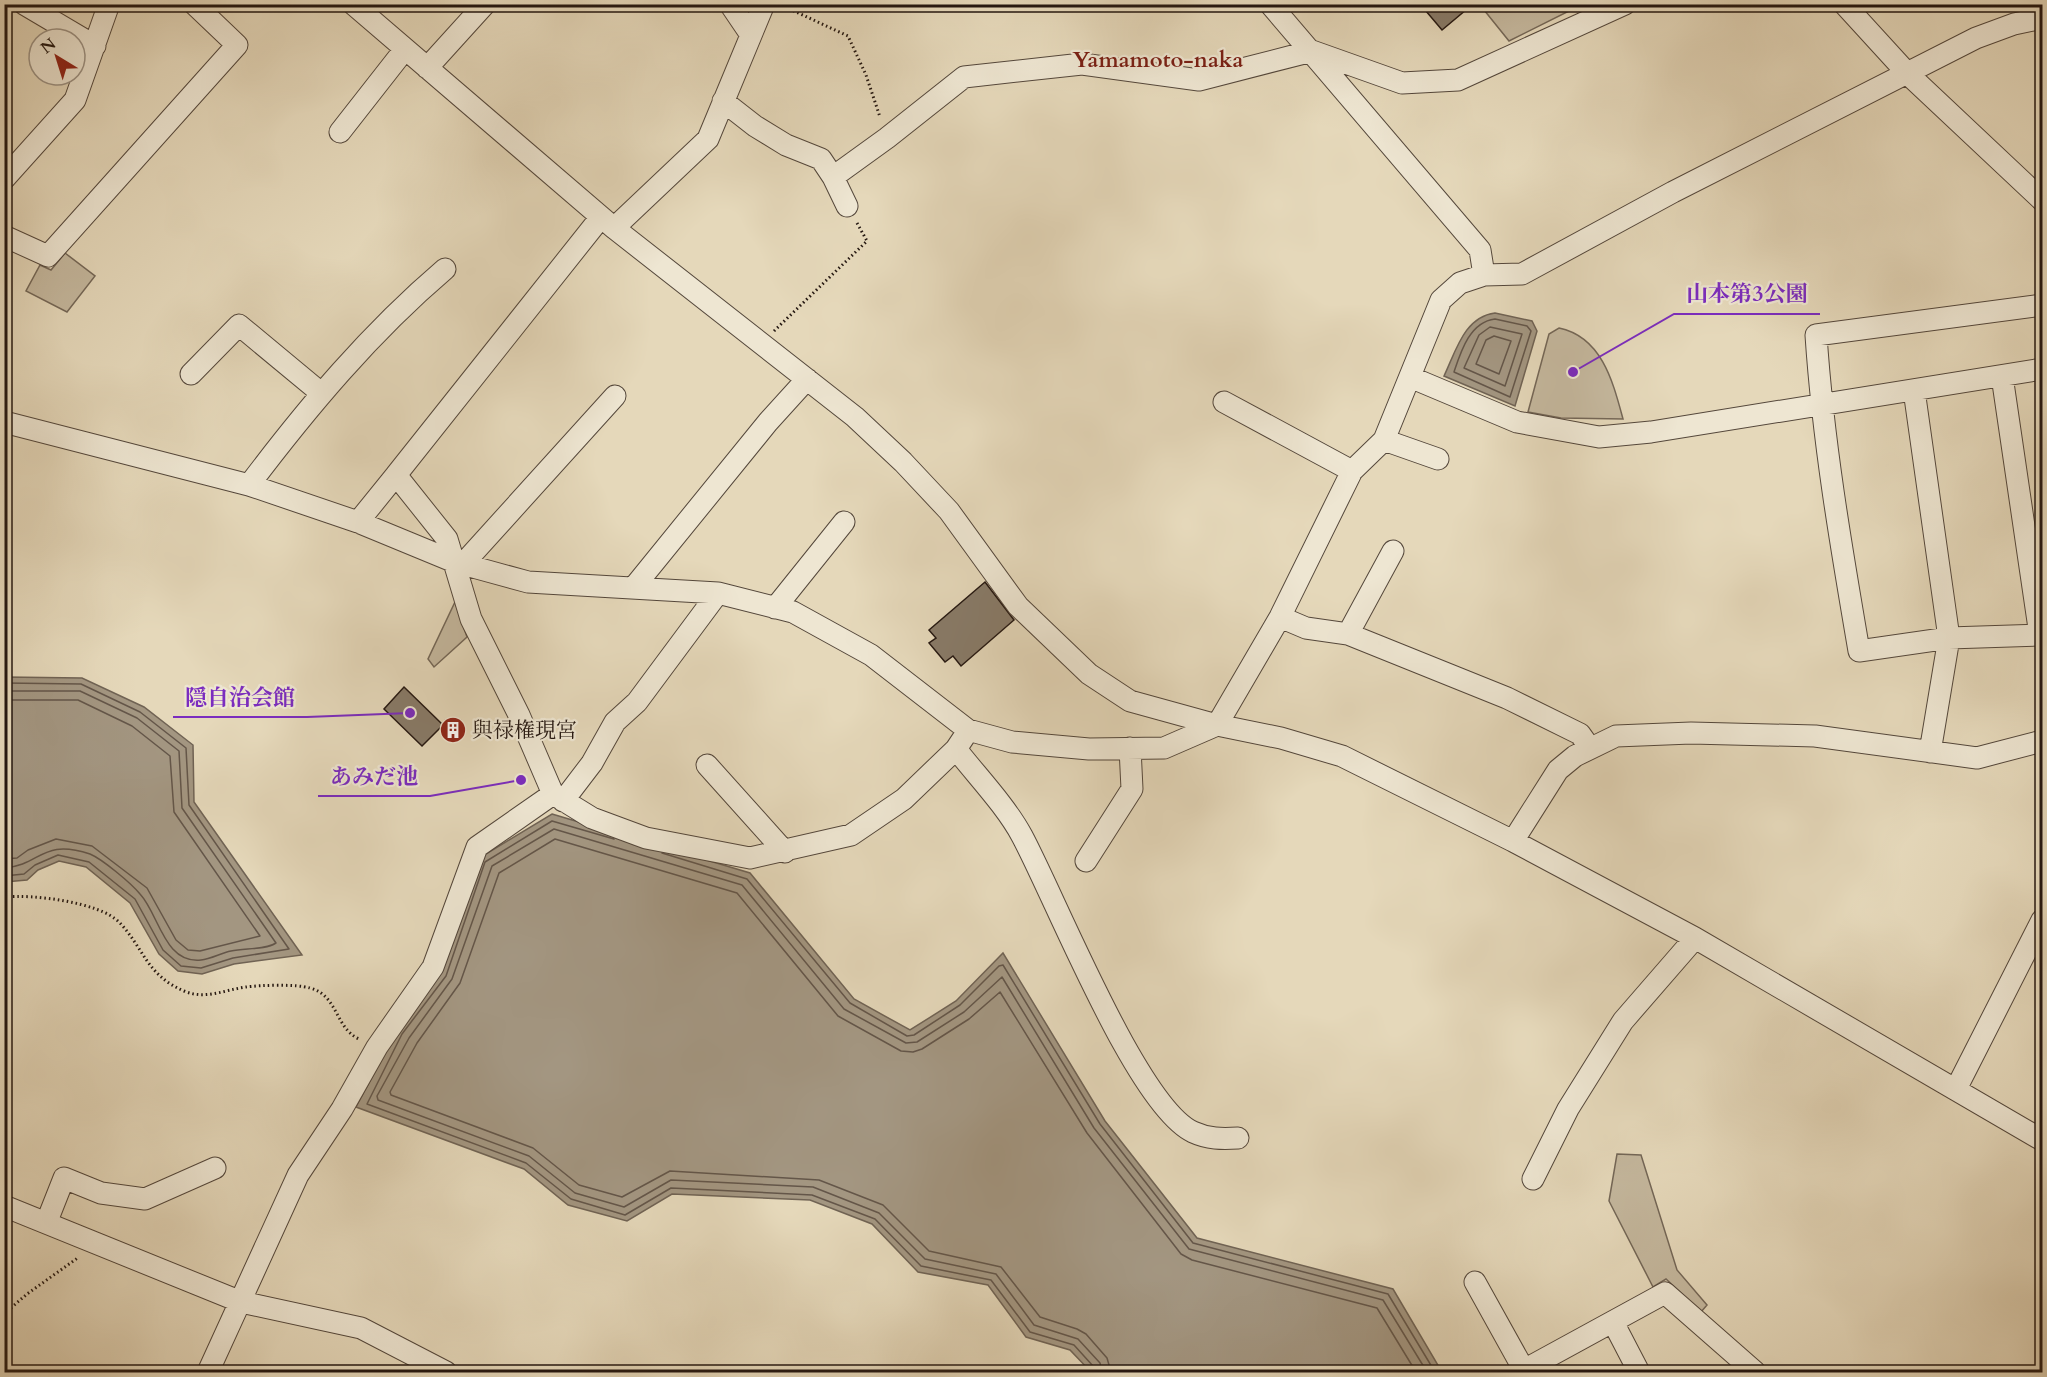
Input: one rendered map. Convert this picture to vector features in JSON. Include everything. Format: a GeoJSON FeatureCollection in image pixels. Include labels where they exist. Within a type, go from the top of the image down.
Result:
{"type":"FeatureCollection","features":[{"type":"Feature","properties":{"kind":"street"},"geometry":{"type":"LineString","coordinates":[[24,4],[94,46]]}},
{"type":"Feature","properties":{"kind":"street"},"geometry":{"type":"LineString","coordinates":[[8,172],[75,100],[110,4]]}},
{"type":"Feature","properties":{"kind":"street"},"geometry":{"type":"LineString","coordinates":[[4,236],[48,256],[237,45],[194,4]]}},
{"type":"Feature","properties":{"kind":"street"},"geometry":{"type":"LineString","coordinates":[[353,4],[608,222],[855,417],[903,462],[949,511],[1018,606],[1089,675],[1130,701],[1217,725],[1281,738],[1342,756],[1514,841],[1695,939],[2043,1140]]}},
{"type":"Feature","properties":{"kind":"street"},"geometry":{"type":"LineString","coordinates":[[427,68],[485,4]]}},
{"type":"Feature","properties":{"kind":"street"},"geometry":{"type":"LineString","coordinates":[[730,4],[751,35]]}},
{"type":"Feature","properties":{"kind":"street"},"geometry":{"type":"LineString","coordinates":[[358,522],[608,222],[708,139],[764,4]]}},
{"type":"Feature","properties":{"kind":"street"},"geometry":{"type":"LineString","coordinates":[[1270,4],[1480,250],[1484,275]]}},
{"type":"Feature","properties":{"kind":"street"},"geometry":{"type":"LineString","coordinates":[[833,177],[964,77],[1082,64],[1199,80],[1312,51],[1402,83],[1458,80],[1625,4]]}},
{"type":"Feature","properties":{"kind":"street"},"geometry":{"type":"LineString","coordinates":[[1844,4],[1908,75],[2043,200]]}},
{"type":"Feature","properties":{"kind":"street"},"geometry":{"type":"LineString","coordinates":[[4,422],[249,485],[358,522],[459,563],[528,582],[718,592],[793,612],[871,655],[968,730],[1012,742],[1089,749],[1164,748],[1217,725],[1280,617],[1352,471],[1384,440],[1441,300],[1460,283],[1484,275],[1522,274],[1673,192],[1908,75],[1976,38],[2014,24],[2043,18]]}},
{"type":"Feature","properties":{"kind":"street"},"geometry":{"type":"LineString","coordinates":[[340,132],[405,49]]}},
{"type":"Feature","properties":{"kind":"street"},"geometry":{"type":"LineString","coordinates":[[723,101],[755,126],[786,145],[821,159],[847,206]]}},
{"type":"Feature","properties":{"kind":"street"},"geometry":{"type":"LineString","coordinates":[[249,485],[345,365],[445,269]]}},
{"type":"Feature","properties":{"kind":"street"},"geometry":{"type":"LineString","coordinates":[[2002,375],[2041,635],[1949,638],[1859,651],[1838,529],[1821,405],[1816,335],[2043,305]]}},
{"type":"Feature","properties":{"kind":"street"},"geometry":{"type":"LineString","coordinates":[[191,374],[239,325],[321,393]]}},
{"type":"Feature","properties":{"kind":"street"},"geometry":{"type":"LineString","coordinates":[[1410,377],[1517,422],[1599,437],[1651,432],[2043,369]]}},
{"type":"Feature","properties":{"kind":"street"},"geometry":{"type":"LineString","coordinates":[[634,587],[768,422],[807,379]]}},
{"type":"Feature","properties":{"kind":"street"},"geometry":{"type":"LineString","coordinates":[[1914,390],[1949,638],[1930,752]]}},
{"type":"Feature","properties":{"kind":"street"},"geometry":{"type":"LineString","coordinates":[[459,563],[615,396]]}},
{"type":"Feature","properties":{"kind":"street"},"geometry":{"type":"LineString","coordinates":[[1224,402],[1352,471]]}},
{"type":"Feature","properties":{"kind":"street"},"geometry":{"type":"LineString","coordinates":[[1384,440],[1438,459]]}},
{"type":"Feature","properties":{"kind":"street"},"geometry":{"type":"LineString","coordinates":[[396,475],[447,539],[459,563],[471,619],[558,797],[592,818],[646,838],[750,858],[785,852],[850,835],[904,799],[956,749],[968,730]]}},
{"type":"Feature","properties":{"kind":"street"},"geometry":{"type":"LineString","coordinates":[[775,608],[844,522]]}},
{"type":"Feature","properties":{"kind":"street"},"geometry":{"type":"LineString","coordinates":[[1348,634],[1393,551]]}},
{"type":"Feature","properties":{"kind":"street"},"geometry":{"type":"LineString","coordinates":[[208,1372],[298,1175],[342,1109],[377,1047],[433,967],[477,847],[558,797],[592,763],[615,722],[637,702],[718,592]]}},
{"type":"Feature","properties":{"kind":"street"},"geometry":{"type":"LineString","coordinates":[[1280,617],[1306,628],[1348,634],[1507,698],[1580,734],[1590,748]]}},
{"type":"Feature","properties":{"kind":"street"},"geometry":{"type":"LineString","coordinates":[[1514,841],[1558,770],[1575,756],[1616,736],[1691,733],[1815,736],[1977,758],[2043,741]]}},
{"type":"Feature","properties":{"kind":"street"},"geometry":{"type":"LineString","coordinates":[[1086,861],[1132,789],[1130,748]]}},
{"type":"Feature","properties":{"kind":"street"},"geometry":{"type":"LineString","coordinates":[[956,749],[1020,833],[1134,1063],[1168,1111],[1192,1132],[1219,1140],[1238,1138]]}},
{"type":"Feature","properties":{"kind":"street"},"geometry":{"type":"LineString","coordinates":[[707,765],[785,852]]}},
{"type":"Feature","properties":{"kind":"street"},"geometry":{"type":"LineString","coordinates":[[1956,1089],[2043,920]]}},
{"type":"Feature","properties":{"kind":"street"},"geometry":{"type":"LineString","coordinates":[[1533,1179],[1568,1108],[1623,1022],[1695,939]]}},
{"type":"Feature","properties":{"kind":"street"},"geometry":{"type":"LineString","coordinates":[[47,1221],[64,1178],[101,1193],[145,1199],[215,1168]]}},
{"type":"Feature","properties":{"kind":"street"},"geometry":{"type":"LineString","coordinates":[[4,1206],[47,1221],[241,1302],[361,1328],[446,1372]]}},
{"type":"Feature","properties":{"kind":"street"},"geometry":{"type":"LineString","coordinates":[[1475,1282],[1525,1371],[1665,1293],[1755,1372]]}},
{"type":"Feature","properties":{"kind":"street"},"geometry":{"type":"LineString","coordinates":[[1613,1322],[1640,1372]]}},
{"type":"Feature","properties":{"kind":"path"},"geometry":{"type":"LineString","coordinates":[[780,4],[848,36],[866,75],[887,138]]}},
{"type":"Feature","properties":{"kind":"path"},"geometry":{"type":"LineString","coordinates":[[760,343],[867,241],[847,206]]}},
{"type":"Feature","properties":{"kind":"path"},"geometry":{"type":"LineString","coordinates":[[4,897],[45,896],[105,913],[118,921],[147,964],[163,981],[185,991],[203,996],[248,987],[310,987],[332,1002],[348,1034],[377,1047]]}},
{"type":"Feature","properties":{"kind":"path"},"geometry":{"type":"LineString","coordinates":[[4,1314],[27,1294],[100,1243]]}},
{"type":"Feature","properties":{"kind":"shaded area"},"geometry":{"type":"Polygon","coordinates":[[[1480,5],[1581,5],[1509,41],[1480,5]]]}},
{"type":"Feature","properties":{"kind":"shaded area"},"geometry":{"type":"Polygon","coordinates":[[[65,253],[95,276],[67,312],[26,291],[40,265],[51,270],[65,253]]]}},
{"type":"Feature","properties":{"kind":"shaded area"},"geometry":{"type":"Polygon","coordinates":[[[1559,328],[1574,333],[1596,351],[1610,376],[1623,419],[1561,418],[1528,412],[1549,334],[1559,328]]]}},
{"type":"Feature","properties":{"kind":"shaded area"},"geometry":{"type":"Polygon","coordinates":[[[455,602],[467,637],[434,667],[428,659],[455,602]]]}},
{"type":"Feature","properties":{"kind":"shaded area"},"geometry":{"type":"Polygon","coordinates":[[[1617,1154],[1641,1155],[1677,1270],[1707,1305],[1701,1312],[1666,1279],[1653,1287],[1609,1201],[1617,1154]]]}},
{"type":"Feature","properties":{"kind":"water"},"geometry":{"type":"Polygon","coordinates":[[[1495,313],[1532,321],[1537,331],[1515,406],[1444,376],[1468,328],[1484,316],[1495,313]]]}},
{"type":"Feature","properties":{"kind":"water"},"geometry":{"type":"Polygon","coordinates":[[[5,677],[82,678],[144,707],[193,745],[194,802],[302,955],[234,964],[202,974],[178,971],[159,954],[130,903],[86,867],[59,861],[38,870],[27,880],[5,882],[5,677]]]}},
{"type":"Feature","properties":{"kind":"water"},"geometry":{"type":"Polygon","coordinates":[[[552,814],[750,873],[854,999],[910,1030],[956,1001],[1003,953],[1105,1121],[1197,1238],[1393,1289],[1442,1372],[1091,1372],[1070,1350],[1026,1337],[988,1285],[918,1272],[872,1224],[810,1200],[672,1194],[627,1221],[568,1205],[524,1169],[356,1107],[397,1031],[481,857],[552,814]]]}},
{"type":"Feature","properties":{"kind":"building"},"geometry":{"type":"Polygon","coordinates":[[[1420,4],[1473,4],[1442,30],[1420,4]]]}},
{"type":"Feature","properties":{"kind":"building"},"geometry":{"type":"Polygon","coordinates":[[[985,582],[1014,620],[961,666],[953,656],[945,662],[929,643],[936,638],[929,630],[985,582]]]}},
{"type":"Feature","properties":{"kind":"building"},"geometry":{"type":"Polygon","coordinates":[[[404,687],[443,725],[422,746],[384,709],[404,687]]]}},
{"type":"Feature","properties":{"kind":"place","name":"山本第3公園"},"geometry":{"type":"Point","coordinates":[1573,372]}},
{"type":"Feature","properties":{"kind":"place","name":"隠自治会館"},"geometry":{"type":"Point","coordinates":[410,713]}},
{"type":"Feature","properties":{"kind":"place","name":"與禄権現宮"},"geometry":{"type":"Point","coordinates":[453,730]}},
{"type":"Feature","properties":{"kind":"place","name":"あみだ池"},"geometry":{"type":"Point","coordinates":[521,780]}},
{"type":"Feature","properties":{"kind":"district","name":"Yamamoto-naka"},"geometry":{"type":"Point","coordinates":[1158,60]}}]}
